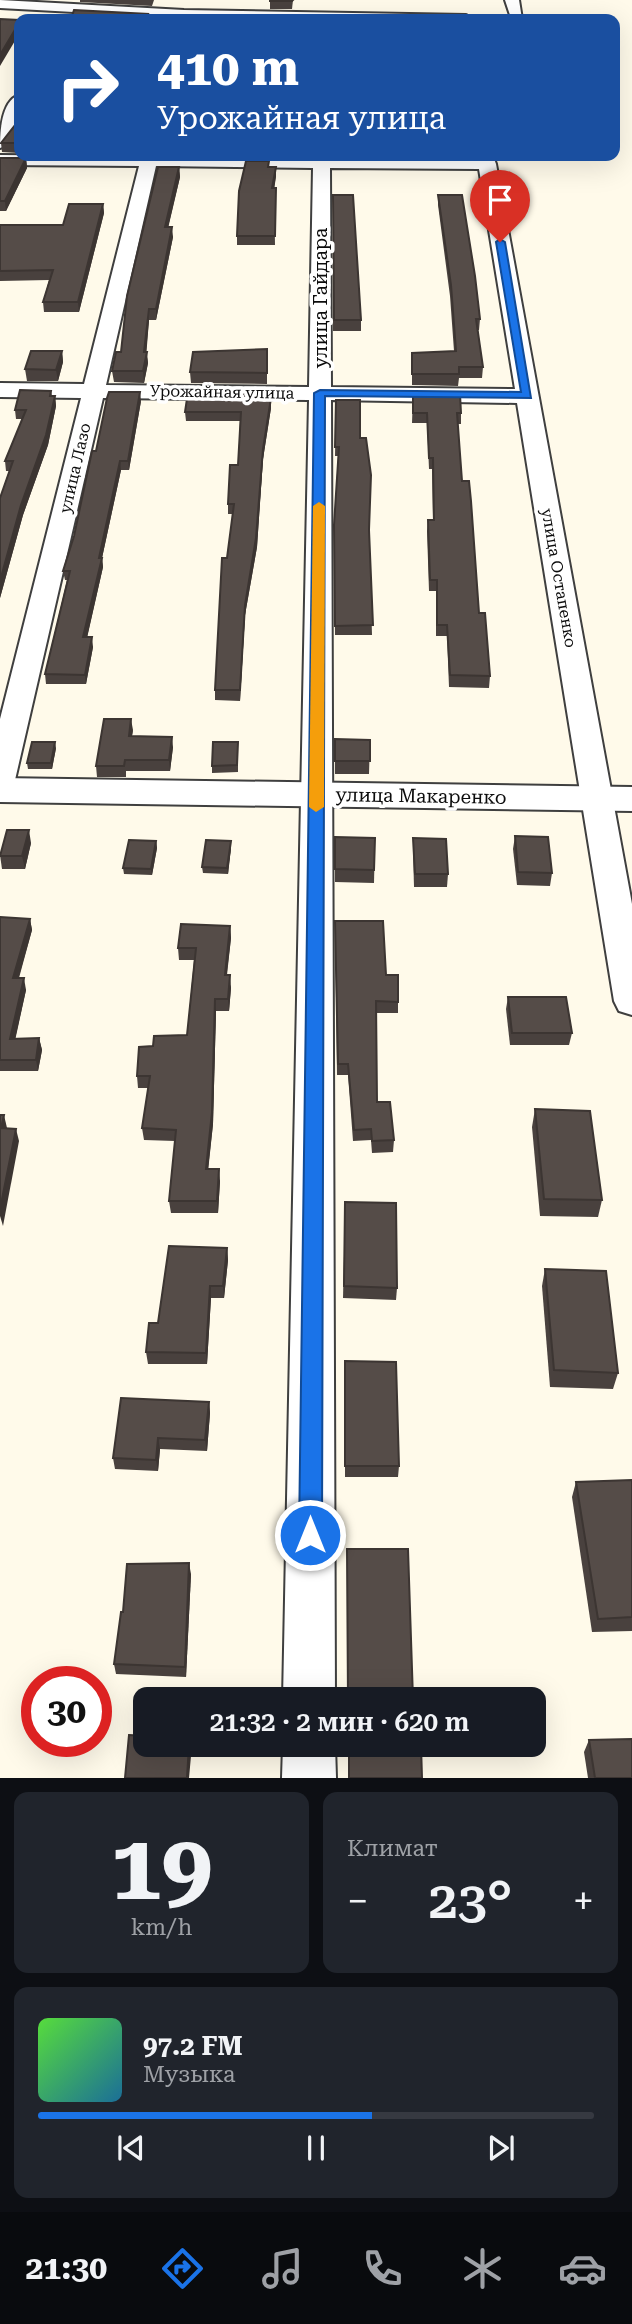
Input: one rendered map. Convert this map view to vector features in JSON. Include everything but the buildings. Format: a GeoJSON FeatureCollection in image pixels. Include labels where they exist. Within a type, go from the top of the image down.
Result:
{"type":"FeatureCollection","features":[{"type":"Feature","properties":{"kind":"street"},"geometry":{"type":"LineString","coordinates":[[0,4],[59,13],[184,11],[244,14]]}},
{"type":"Feature","properties":{"kind":"street"},"geometry":{"type":"LineString","coordinates":[[0,143],[14,111]]}},
{"type":"Feature","properties":{"kind":"street","name":"улица Лазо"},"geometry":{"type":"LineString","coordinates":[[0,780],[149,161]]}},
{"type":"Feature","properties":{"kind":"street","name":"улица Гайдара"},"geometry":{"type":"LineString","coordinates":[[309,1687],[322,161]]}},
{"type":"Feature","properties":{"kind":"street","name":"улица Остапенко"},"geometry":{"type":"LineString","coordinates":[[486,161],[527,396],[614,798],[632,1001]]}},
{"type":"Feature","properties":{"kind":"street","name":"Урожайная улица"},"geometry":{"type":"LineString","coordinates":[[0,390],[527,396]]}},
{"type":"Feature","properties":{"kind":"street","name":"улица Макаренко"},"geometry":{"type":"LineString","coordinates":[[0,790],[614,798]]}},
{"type":"Feature","properties":{"kind":"street"},"geometry":{"type":"LineString","coordinates":[[309,1757],[309,1778]]}},
{"type":"Feature","properties":{"kind":"slow traffic"},"geometry":{"type":"LineString","coordinates":[[316,807],[319,506]]}},
{"type":"Feature","properties":{"kind":"route"},"geometry":{"type":"LineString","coordinates":[[310,1535],[320,393],[527,396],[500,242]]}}]}
